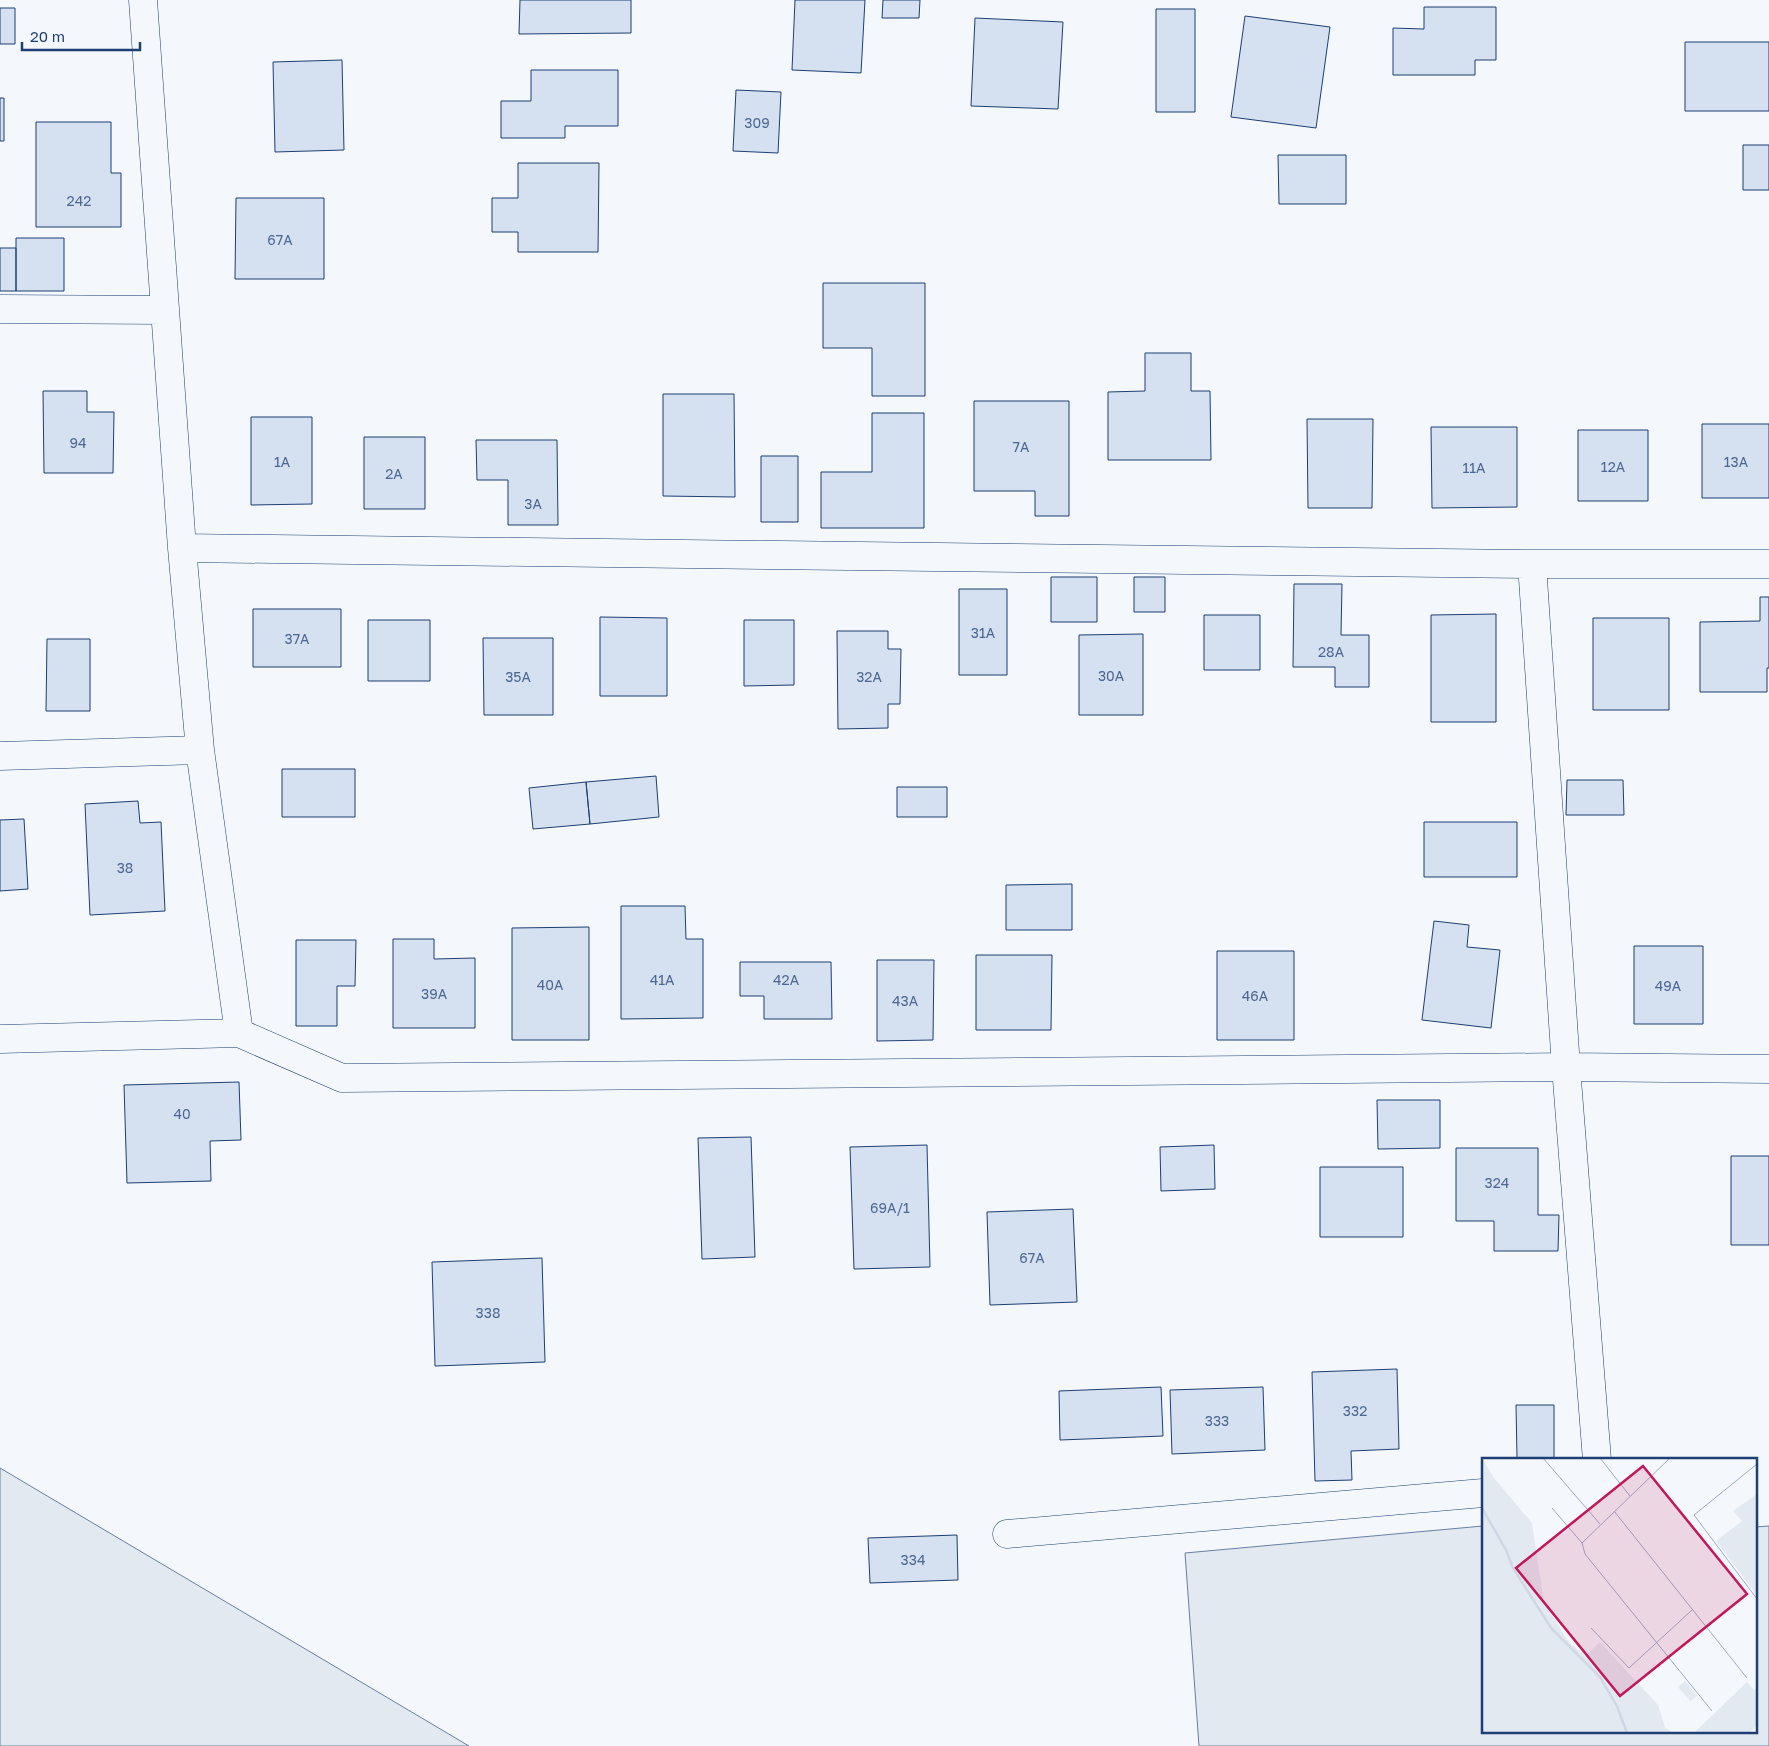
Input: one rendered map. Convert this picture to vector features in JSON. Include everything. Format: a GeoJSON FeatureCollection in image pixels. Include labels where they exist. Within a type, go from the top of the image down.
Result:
{"type":"FeatureCollection","features":[{"type":"Feature","properties":{"kind":"street"},"geometry":{"type":"LineString","coordinates":[[143,0],[182,548],[200,750],[239,1033]]}},
{"type":"Feature","properties":{"kind":"street"},"geometry":{"type":"LineString","coordinates":[[0,308],[164,310]]}},
{"type":"Feature","properties":{"kind":"street"},"geometry":{"type":"LineString","coordinates":[[182,548],[1532,564],[1769,564]]}},
{"type":"Feature","properties":{"kind":"street"},"geometry":{"type":"LineString","coordinates":[[1532,564],[1566,1067],[1597,1458]]}},
{"type":"Feature","properties":{"kind":"street"},"geometry":{"type":"LineString","coordinates":[[0,756],[200,750]]}},
{"type":"Feature","properties":{"kind":"street"},"geometry":{"type":"LineString","coordinates":[[0,1039],[239,1033],[342,1078],[1566,1067],[1769,1069]]}},
{"type":"Feature","properties":{"kind":"street"},"geometry":{"type":"LineString","coordinates":[[1007,1534],[1482,1493]]}},
{"type":"Feature","properties":{"kind":"shaded area"},"geometry":{"type":"Polygon","coordinates":[[[0,1468],[469,1746],[0,1746],[0,1468]]]}},
{"type":"Feature","properties":{"kind":"shaded area"},"geometry":{"type":"Polygon","coordinates":[[[1482,1526],[1482,1734],[1756,1734],[1756,1527],[1769,1526],[1769,1746],[1199,1746],[1185,1553],[1482,1526]]]}},
{"type":"Feature","properties":{"kind":"building"},"geometry":{"type":"Polygon","coordinates":[[[520,0],[631,0],[631,33],[519,34],[520,0]]]}},
{"type":"Feature","properties":{"kind":"building"},"geometry":{"type":"Polygon","coordinates":[[[795,0],[865,0],[861,73],[792,70],[795,0]]]}},
{"type":"Feature","properties":{"kind":"building"},"geometry":{"type":"Polygon","coordinates":[[[883,0],[920,0],[919,18],[882,18],[883,0]]]}},
{"type":"Feature","properties":{"kind":"building"},"geometry":{"type":"Polygon","coordinates":[[[1424,7],[1496,7],[1496,60],[1475,60],[1475,75],[1393,75],[1393,28],[1424,29],[1424,7]]]}},
{"type":"Feature","properties":{"kind":"building"},"geometry":{"type":"Polygon","coordinates":[[[0,8],[15,8],[15,44],[0,44],[0,8]]]}},
{"type":"Feature","properties":{"kind":"building"},"geometry":{"type":"Polygon","coordinates":[[[1156,9],[1195,9],[1195,112],[1156,112],[1156,9]]]}},
{"type":"Feature","properties":{"kind":"building"},"geometry":{"type":"Polygon","coordinates":[[[1245,16],[1330,27],[1316,128],[1231,117],[1245,16]]]}},
{"type":"Feature","properties":{"kind":"building"},"geometry":{"type":"Polygon","coordinates":[[[975,18],[1063,22],[1058,109],[971,106],[975,18]]]}},
{"type":"Feature","properties":{"kind":"building"},"geometry":{"type":"Polygon","coordinates":[[[1685,42],[1769,42],[1769,111],[1685,111],[1685,42]]]}},
{"type":"Feature","properties":{"kind":"building"},"geometry":{"type":"Polygon","coordinates":[[[342,60],[344,150],[275,152],[273,62],[342,60]]]}},
{"type":"Feature","properties":{"kind":"building"},"geometry":{"type":"Polygon","coordinates":[[[531,70],[618,70],[618,126],[565,126],[565,138],[501,138],[501,101],[531,101],[531,70]]]}},
{"type":"Feature","properties":{"kind":"building"},"geometry":{"type":"Polygon","coordinates":[[[736,90],[781,92],[778,153],[733,151],[736,90]]]}},
{"type":"Feature","properties":{"kind":"building"},"geometry":{"type":"Polygon","coordinates":[[[0,98],[4,98],[4,141],[0,141],[0,98]]]}},
{"type":"Feature","properties":{"kind":"building"},"geometry":{"type":"Polygon","coordinates":[[[36,122],[111,122],[111,173],[121,173],[121,227],[36,227],[36,122]]]}},
{"type":"Feature","properties":{"kind":"building"},"geometry":{"type":"Polygon","coordinates":[[[1743,145],[1769,145],[1769,190],[1743,190],[1743,145]]]}},
{"type":"Feature","properties":{"kind":"building"},"geometry":{"type":"Polygon","coordinates":[[[1278,155],[1346,155],[1346,204],[1279,204],[1278,155]]]}},
{"type":"Feature","properties":{"kind":"building"},"geometry":{"type":"Polygon","coordinates":[[[518,163],[599,163],[598,252],[518,252],[518,232],[492,232],[492,198],[518,198],[518,163]]]}},
{"type":"Feature","properties":{"kind":"building"},"geometry":{"type":"Polygon","coordinates":[[[236,198],[324,198],[324,279],[235,279],[236,198]]]}},
{"type":"Feature","properties":{"kind":"building"},"geometry":{"type":"Polygon","coordinates":[[[16,238],[64,238],[64,291],[16,291],[16,238]]]}},
{"type":"Feature","properties":{"kind":"building"},"geometry":{"type":"Polygon","coordinates":[[[0,248],[16,248],[16,291],[0,291],[0,248]]]}},
{"type":"Feature","properties":{"kind":"building"},"geometry":{"type":"Polygon","coordinates":[[[823,283],[925,283],[925,396],[872,396],[872,348],[823,348],[823,283]]]}},
{"type":"Feature","properties":{"kind":"building"},"geometry":{"type":"Polygon","coordinates":[[[1145,353],[1191,353],[1191,391],[1210,391],[1211,460],[1108,460],[1108,392],[1145,391],[1145,353]]]}},
{"type":"Feature","properties":{"kind":"building"},"geometry":{"type":"Polygon","coordinates":[[[43,391],[87,391],[87,412],[114,412],[113,473],[44,473],[43,391]]]}},
{"type":"Feature","properties":{"kind":"building"},"geometry":{"type":"Polygon","coordinates":[[[663,394],[734,394],[735,497],[663,496],[663,394]]]}},
{"type":"Feature","properties":{"kind":"building"},"geometry":{"type":"Polygon","coordinates":[[[974,401],[1069,401],[1069,516],[1035,516],[1035,491],[974,491],[974,401]]]}},
{"type":"Feature","properties":{"kind":"building"},"geometry":{"type":"Polygon","coordinates":[[[872,413],[924,413],[924,528],[821,528],[821,472],[872,472],[872,413]]]}},
{"type":"Feature","properties":{"kind":"building"},"geometry":{"type":"Polygon","coordinates":[[[251,417],[312,417],[312,504],[251,505],[251,417]]]}},
{"type":"Feature","properties":{"kind":"building"},"geometry":{"type":"Polygon","coordinates":[[[1307,419],[1373,419],[1372,508],[1308,508],[1307,419]]]}},
{"type":"Feature","properties":{"kind":"building"},"geometry":{"type":"Polygon","coordinates":[[[1702,424],[1769,424],[1769,498],[1702,498],[1702,424]]]}},
{"type":"Feature","properties":{"kind":"building"},"geometry":{"type":"Polygon","coordinates":[[[1431,427],[1517,427],[1517,507],[1432,508],[1431,427]]]}},
{"type":"Feature","properties":{"kind":"building"},"geometry":{"type":"Polygon","coordinates":[[[1578,430],[1648,430],[1648,501],[1578,501],[1578,430]]]}},
{"type":"Feature","properties":{"kind":"building"},"geometry":{"type":"Polygon","coordinates":[[[364,437],[425,437],[425,509],[364,509],[364,437]]]}},
{"type":"Feature","properties":{"kind":"building"},"geometry":{"type":"Polygon","coordinates":[[[476,440],[557,440],[558,525],[508,525],[508,480],[477,480],[476,440]]]}},
{"type":"Feature","properties":{"kind":"building"},"geometry":{"type":"Polygon","coordinates":[[[761,456],[798,456],[798,522],[761,522],[761,456]]]}},
{"type":"Feature","properties":{"kind":"building"},"geometry":{"type":"Polygon","coordinates":[[[1051,577],[1097,577],[1097,622],[1051,622],[1051,577]]]}},
{"type":"Feature","properties":{"kind":"building"},"geometry":{"type":"Polygon","coordinates":[[[1134,577],[1165,577],[1165,612],[1134,612],[1134,577]]]}},
{"type":"Feature","properties":{"kind":"building"},"geometry":{"type":"Polygon","coordinates":[[[1294,584],[1342,584],[1341,635],[1369,635],[1369,687],[1335,687],[1335,667],[1293,667],[1294,584]]]}},
{"type":"Feature","properties":{"kind":"building"},"geometry":{"type":"Polygon","coordinates":[[[959,589],[1007,589],[1007,675],[959,675],[959,589]]]}},
{"type":"Feature","properties":{"kind":"building"},"geometry":{"type":"Polygon","coordinates":[[[1760,597],[1769,597],[1767,692],[1700,692],[1700,622],[1760,621],[1760,597]]]}},
{"type":"Feature","properties":{"kind":"building"},"geometry":{"type":"Polygon","coordinates":[[[253,609],[341,609],[341,667],[253,667],[253,609]]]}},
{"type":"Feature","properties":{"kind":"building"},"geometry":{"type":"Polygon","coordinates":[[[1496,614],[1496,722],[1431,722],[1431,615],[1496,614]]]}},
{"type":"Feature","properties":{"kind":"building"},"geometry":{"type":"Polygon","coordinates":[[[1204,615],[1260,615],[1260,670],[1204,670],[1204,615]]]}},
{"type":"Feature","properties":{"kind":"building"},"geometry":{"type":"Polygon","coordinates":[[[600,617],[667,618],[667,696],[600,696],[600,617]]]}},
{"type":"Feature","properties":{"kind":"building"},"geometry":{"type":"Polygon","coordinates":[[[1593,618],[1669,618],[1669,710],[1593,710],[1593,618]]]}},
{"type":"Feature","properties":{"kind":"building"},"geometry":{"type":"Polygon","coordinates":[[[368,620],[430,620],[430,681],[368,681],[368,620]]]}},
{"type":"Feature","properties":{"kind":"building"},"geometry":{"type":"Polygon","coordinates":[[[744,620],[794,620],[794,685],[744,686],[744,620]]]}},
{"type":"Feature","properties":{"kind":"building"},"geometry":{"type":"Polygon","coordinates":[[[837,631],[888,631],[888,649],[901,649],[900,704],[888,704],[888,728],[838,729],[837,631]]]}},
{"type":"Feature","properties":{"kind":"building"},"geometry":{"type":"Polygon","coordinates":[[[1143,634],[1143,715],[1079,715],[1079,635],[1143,634]]]}},
{"type":"Feature","properties":{"kind":"building"},"geometry":{"type":"Polygon","coordinates":[[[483,638],[553,638],[553,715],[484,715],[483,638]]]}},
{"type":"Feature","properties":{"kind":"building"},"geometry":{"type":"Polygon","coordinates":[[[47,639],[90,639],[90,711],[46,711],[47,639]]]}},
{"type":"Feature","properties":{"kind":"building"},"geometry":{"type":"Polygon","coordinates":[[[282,769],[355,769],[355,817],[282,817],[282,769]]]}},
{"type":"Feature","properties":{"kind":"building"},"geometry":{"type":"Polygon","coordinates":[[[656,776],[659,817],[590,824],[586,782],[656,776]]]}},
{"type":"Feature","properties":{"kind":"building"},"geometry":{"type":"Polygon","coordinates":[[[1567,780],[1623,780],[1624,815],[1566,815],[1567,780]]]}},
{"type":"Feature","properties":{"kind":"building"},"geometry":{"type":"Polygon","coordinates":[[[586,782],[590,824],[533,829],[529,788],[586,782]]]}},
{"type":"Feature","properties":{"kind":"building"},"geometry":{"type":"Polygon","coordinates":[[[897,787],[947,787],[947,817],[897,817],[897,787]]]}},
{"type":"Feature","properties":{"kind":"building"},"geometry":{"type":"Polygon","coordinates":[[[138,801],[140,823],[161,822],[165,911],[90,915],[85,804],[138,801]]]}},
{"type":"Feature","properties":{"kind":"building"},"geometry":{"type":"Polygon","coordinates":[[[24,819],[28,889],[0,891],[0,820],[24,819]]]}},
{"type":"Feature","properties":{"kind":"building"},"geometry":{"type":"Polygon","coordinates":[[[1424,822],[1517,822],[1517,877],[1424,877],[1424,822]]]}},
{"type":"Feature","properties":{"kind":"building"},"geometry":{"type":"Polygon","coordinates":[[[1072,884],[1072,930],[1006,930],[1006,885],[1072,884]]]}},
{"type":"Feature","properties":{"kind":"building"},"geometry":{"type":"Polygon","coordinates":[[[621,906],[685,906],[686,939],[703,939],[703,1018],[621,1019],[621,906]]]}},
{"type":"Feature","properties":{"kind":"building"},"geometry":{"type":"Polygon","coordinates":[[[1434,921],[1469,925],[1467,947],[1500,950],[1491,1028],[1422,1020],[1434,921]]]}},
{"type":"Feature","properties":{"kind":"building"},"geometry":{"type":"Polygon","coordinates":[[[589,927],[589,1040],[512,1040],[512,928],[589,927]]]}},
{"type":"Feature","properties":{"kind":"building"},"geometry":{"type":"Polygon","coordinates":[[[393,939],[434,939],[434,959],[475,958],[475,1028],[393,1028],[393,939]]]}},
{"type":"Feature","properties":{"kind":"building"},"geometry":{"type":"Polygon","coordinates":[[[296,940],[356,940],[355,986],[337,986],[337,1026],[296,1026],[296,940]]]}},
{"type":"Feature","properties":{"kind":"building"},"geometry":{"type":"Polygon","coordinates":[[[1634,946],[1703,946],[1703,1024],[1634,1024],[1634,946]]]}},
{"type":"Feature","properties":{"kind":"building"},"geometry":{"type":"Polygon","coordinates":[[[1217,951],[1294,951],[1294,1040],[1217,1040],[1217,951]]]}},
{"type":"Feature","properties":{"kind":"building"},"geometry":{"type":"Polygon","coordinates":[[[976,955],[1052,955],[1051,1030],[976,1030],[976,955]]]}},
{"type":"Feature","properties":{"kind":"building"},"geometry":{"type":"Polygon","coordinates":[[[877,960],[934,960],[933,1040],[877,1041],[877,960]]]}},
{"type":"Feature","properties":{"kind":"building"},"geometry":{"type":"Polygon","coordinates":[[[740,962],[831,962],[832,1019],[764,1019],[764,996],[740,996],[740,962]]]}},
{"type":"Feature","properties":{"kind":"building"},"geometry":{"type":"Polygon","coordinates":[[[239,1082],[241,1140],[210,1141],[211,1181],[127,1183],[124,1085],[239,1082]]]}},
{"type":"Feature","properties":{"kind":"building"},"geometry":{"type":"Polygon","coordinates":[[[1377,1100],[1440,1100],[1440,1148],[1378,1149],[1377,1100]]]}},
{"type":"Feature","properties":{"kind":"building"},"geometry":{"type":"Polygon","coordinates":[[[751,1137],[755,1257],[702,1259],[698,1138],[751,1137]]]}},
{"type":"Feature","properties":{"kind":"building"},"geometry":{"type":"Polygon","coordinates":[[[927,1145],[930,1267],[854,1269],[850,1147],[927,1145]]]}},
{"type":"Feature","properties":{"kind":"building"},"geometry":{"type":"Polygon","coordinates":[[[1214,1145],[1215,1189],[1161,1191],[1160,1147],[1214,1145]]]}},
{"type":"Feature","properties":{"kind":"building"},"geometry":{"type":"Polygon","coordinates":[[[1456,1148],[1538,1148],[1538,1215],[1559,1215],[1558,1251],[1494,1251],[1494,1221],[1456,1221],[1456,1148]]]}},
{"type":"Feature","properties":{"kind":"building"},"geometry":{"type":"Polygon","coordinates":[[[1731,1156],[1769,1156],[1769,1245],[1731,1245],[1731,1156]]]}},
{"type":"Feature","properties":{"kind":"building"},"geometry":{"type":"Polygon","coordinates":[[[1320,1167],[1403,1167],[1403,1237],[1320,1237],[1320,1167]]]}},
{"type":"Feature","properties":{"kind":"building"},"geometry":{"type":"Polygon","coordinates":[[[1073,1209],[1077,1302],[990,1305],[987,1212],[1073,1209]]]}},
{"type":"Feature","properties":{"kind":"building"},"geometry":{"type":"Polygon","coordinates":[[[542,1258],[545,1362],[435,1366],[432,1262],[542,1258]]]}},
{"type":"Feature","properties":{"kind":"building"},"geometry":{"type":"Polygon","coordinates":[[[1397,1369],[1399,1449],[1351,1451],[1352,1480],[1315,1481],[1312,1372],[1397,1369]]]}},
{"type":"Feature","properties":{"kind":"building"},"geometry":{"type":"Polygon","coordinates":[[[1161,1387],[1163,1436],[1060,1440],[1059,1391],[1161,1387]]]}},
{"type":"Feature","properties":{"kind":"building"},"geometry":{"type":"Polygon","coordinates":[[[1263,1387],[1265,1450],[1172,1454],[1170,1390],[1263,1387]]]}},
{"type":"Feature","properties":{"kind":"building"},"geometry":{"type":"Polygon","coordinates":[[[1516,1405],[1554,1405],[1554,1458],[1517,1458],[1516,1405]]]}},
{"type":"Feature","properties":{"kind":"building"},"geometry":{"type":"Polygon","coordinates":[[[957,1535],[958,1580],[870,1583],[868,1538],[957,1535]]]}}]}
